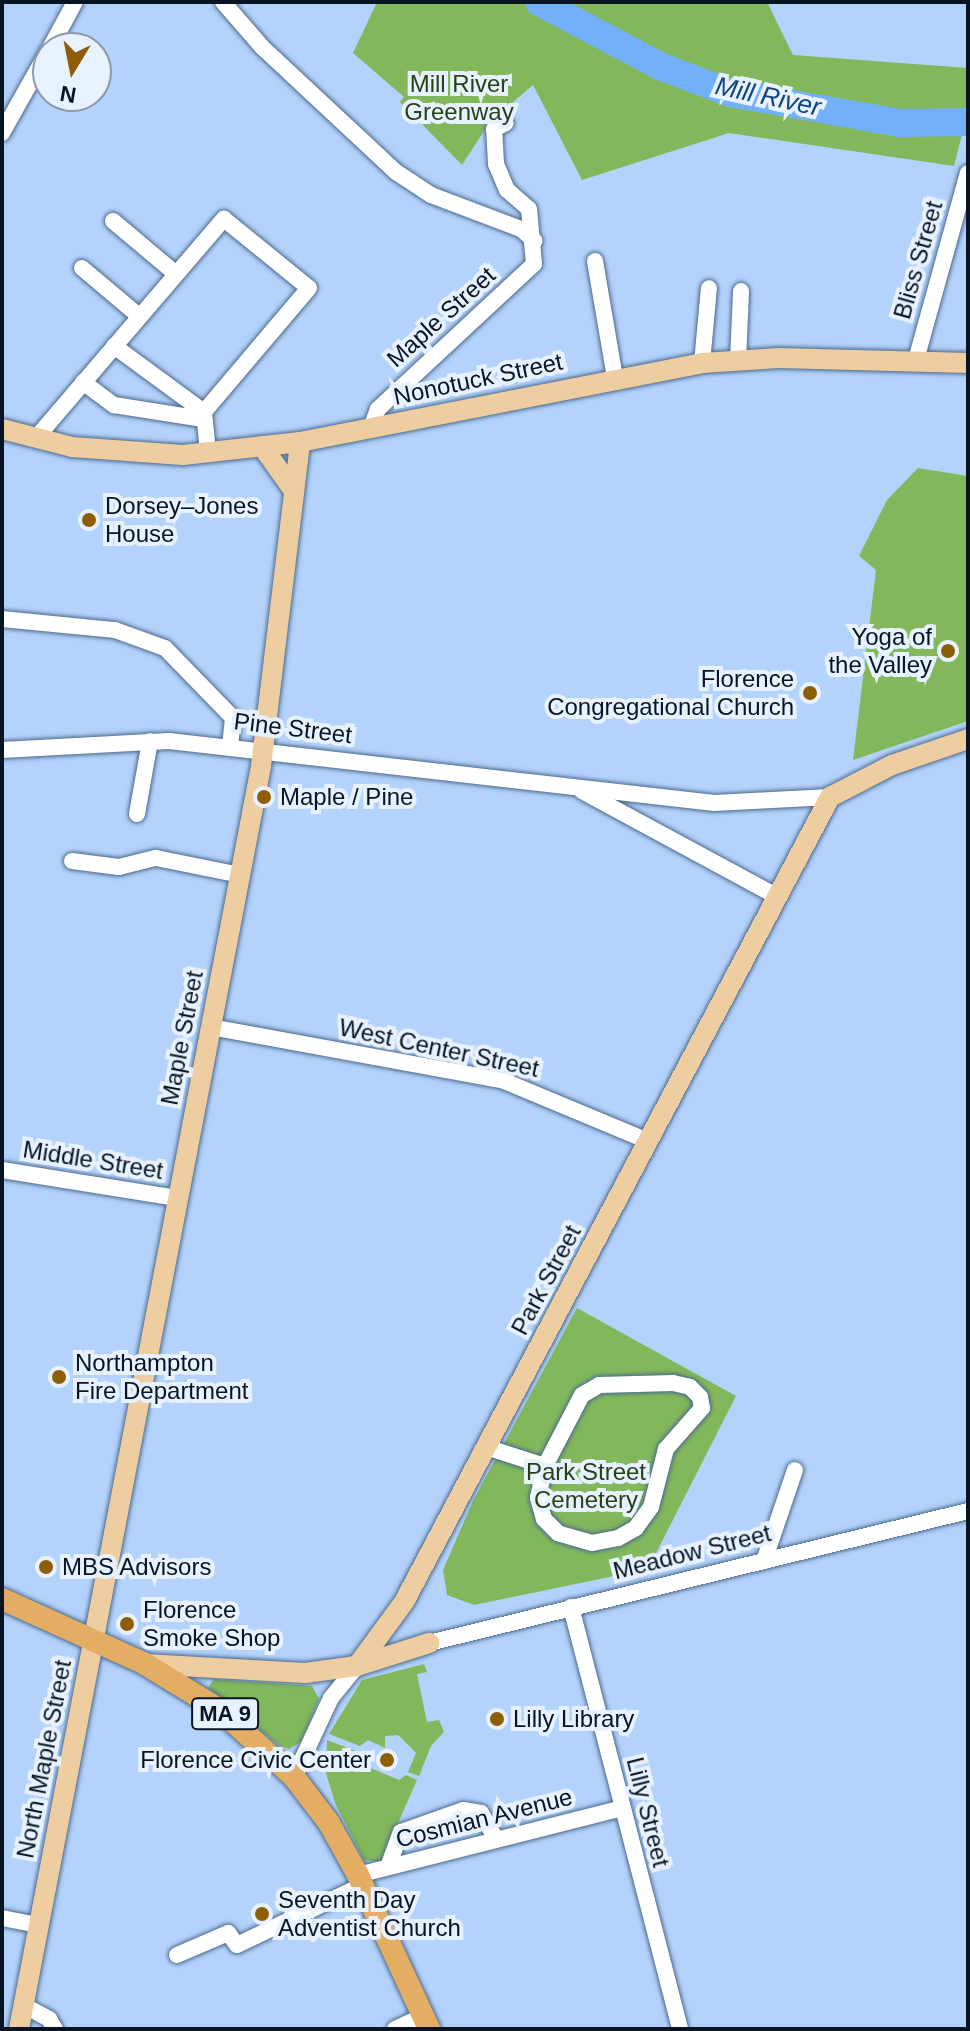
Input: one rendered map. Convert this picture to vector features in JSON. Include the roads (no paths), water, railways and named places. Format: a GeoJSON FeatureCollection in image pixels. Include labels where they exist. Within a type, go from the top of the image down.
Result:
{"type":"FeatureCollection","features":[{"type":"Feature","properties":{"kind":"highway","name":"MA 9"},"geometry":{"type":"LineString","coordinates":[[2,1599],[145,1664],[220,1710],[294,1777],[329,1823],[360,1880],[426,2023]]}},
{"type":"Feature","properties":{"kind":"main road","name":"Nonotuck Street"},"geometry":{"type":"LineString","coordinates":[[2,429],[130,454],[208,452],[300,442],[702,363],[916,360],[968,363]]}},
{"type":"Feature","properties":{"kind":"main road","name":"Maple Street"},"geometry":{"type":"LineString","coordinates":[[92,1640],[263,751],[300,442]]}},
{"type":"Feature","properties":{"kind":"main road"},"geometry":{"type":"LineString","coordinates":[[262,446],[294,491]]}},
{"type":"Feature","properties":{"kind":"main road","name":"Pine Street"},"geometry":{"type":"LineString","coordinates":[[830,797],[892,765],[968,739]]}},
{"type":"Feature","properties":{"kind":"main road","name":"Park Street"},"geometry":{"type":"LineString","coordinates":[[357,1666],[386,1629],[486,1447],[830,797]]}},
{"type":"Feature","properties":{"kind":"main road"},"geometry":{"type":"LineString","coordinates":[[386,1629],[429,1643]]}},
{"type":"Feature","properties":{"kind":"main road","name":"North Maple Street"},"geometry":{"type":"LineString","coordinates":[[19,2029],[92,1640]]}},
{"type":"Feature","properties":{"kind":"main road"},"geometry":{"type":"LineString","coordinates":[[145,1664],[305,1673],[357,1666],[429,1643]]}},
{"type":"Feature","properties":{"kind":"street"},"geometry":{"type":"LineString","coordinates":[[58,32],[75,2]]}},
{"type":"Feature","properties":{"kind":"street"},"geometry":{"type":"LineString","coordinates":[[223,2],[262,47],[396,172],[431,195],[521,229],[535,241]]}},
{"type":"Feature","properties":{"kind":"street"},"geometry":{"type":"LineString","coordinates":[[2,133],[32,79]]}},
{"type":"Feature","properties":{"kind":"street"},"geometry":{"type":"LineString","coordinates":[[506,123],[494,129],[496,164],[507,190],[529,209],[535,241]]}},
{"type":"Feature","properties":{"kind":"street","name":"Bliss Street"},"geometry":{"type":"LineString","coordinates":[[916,360],[966,184]]}},
{"type":"Feature","properties":{"kind":"street"},"geometry":{"type":"LineString","coordinates":[[36,438],[224,219],[309,283],[308,292],[203,416]]}},
{"type":"Feature","properties":{"kind":"street"},"geometry":{"type":"LineString","coordinates":[[113,221],[175,273]]}},
{"type":"Feature","properties":{"kind":"street","name":"Maple Street"},"geometry":{"type":"LineString","coordinates":[[371,428],[378,409],[528,273],[536,258],[535,241]]}},
{"type":"Feature","properties":{"kind":"street"},"geometry":{"type":"LineString","coordinates":[[595,261],[615,378]]}},
{"type":"Feature","properties":{"kind":"street"},"geometry":{"type":"LineString","coordinates":[[82,268],[139,316]]}},
{"type":"Feature","properties":{"kind":"street"},"geometry":{"type":"LineString","coordinates":[[702,363],[709,288]]}},
{"type":"Feature","properties":{"kind":"street"},"geometry":{"type":"LineString","coordinates":[[738,361],[741,291]]}},
{"type":"Feature","properties":{"kind":"street"},"geometry":{"type":"LineString","coordinates":[[114,346],[203,416],[208,452]]}},
{"type":"Feature","properties":{"kind":"street"},"geometry":{"type":"LineString","coordinates":[[83,382],[114,405],[203,416]]}},
{"type":"Feature","properties":{"kind":"street"},"geometry":{"type":"LineString","coordinates":[[167,412],[176,392]]}},
{"type":"Feature","properties":{"kind":"street"},"geometry":{"type":"LineString","coordinates":[[2,619],[115,630],[165,648],[233,718],[230,747]]}},
{"type":"Feature","properties":{"kind":"street"},"geometry":{"type":"LineString","coordinates":[[137,814],[150,741]]}},
{"type":"Feature","properties":{"kind":"street","name":"Pine Street"},"geometry":{"type":"LineString","coordinates":[[2,750],[150,741],[230,747],[714,803],[830,797]]}},
{"type":"Feature","properties":{"kind":"street","name":"Pine Street"},"geometry":{"type":"LineString","coordinates":[[577,788],[778,897]]}},
{"type":"Feature","properties":{"kind":"street"},"geometry":{"type":"LineString","coordinates":[[72,861],[119,867],[156,858],[240,875]]}},
{"type":"Feature","properties":{"kind":"street","name":"West Center Street"},"geometry":{"type":"LineString","coordinates":[[211,1027],[504,1081],[648,1141]]}},
{"type":"Feature","properties":{"kind":"street","name":"Middle Street"},"geometry":{"type":"LineString","coordinates":[[2,1170],[177,1198]]}},
{"type":"Feature","properties":{"kind":"street"},"geometry":{"type":"LineString","coordinates":[[673,1383],[690,1387],[700,1397],[702,1408],[666,1449],[651,1507],[636,1528],[618,1538],[592,1543],[558,1533],[544,1519],[538,1498],[545,1466],[582,1395],[599,1385],[673,1383]]}},
{"type":"Feature","properties":{"kind":"street"},"geometry":{"type":"LineString","coordinates":[[486,1447],[545,1466]]}},
{"type":"Feature","properties":{"kind":"street"},"geometry":{"type":"LineString","coordinates":[[764,1561],[795,1470]]}},
{"type":"Feature","properties":{"kind":"street","name":"Meadow Street"},"geometry":{"type":"LineString","coordinates":[[429,1643],[968,1511]]}},
{"type":"Feature","properties":{"kind":"street","name":"Lilly Street"},"geometry":{"type":"LineString","coordinates":[[571,1607],[680,2029]]}},
{"type":"Feature","properties":{"kind":"street","name":"Park Street"},"geometry":{"type":"LineString","coordinates":[[294,1777],[331,1698],[357,1666]]}},
{"type":"Feature","properties":{"kind":"street","name":"Cosmian Avenue"},"geometry":{"type":"LineString","coordinates":[[177,1955],[228,1933],[237,1945],[388,1867],[622,1808]]}},
{"type":"Feature","properties":{"kind":"street"},"geometry":{"type":"LineString","coordinates":[[388,1867],[401,1832],[463,1810],[481,1813],[496,1839]]}},
{"type":"Feature","properties":{"kind":"street"},"geometry":{"type":"LineString","coordinates":[[2,1918],[39,1925]]}},
{"type":"Feature","properties":{"kind":"street"},"geometry":{"type":"LineString","coordinates":[[23,2005],[49,2019],[55,2029]]}},
{"type":"Feature","properties":{"kind":"street"},"geometry":{"type":"LineString","coordinates":[[395,2029],[426,2023]]}},
{"type":"Feature","properties":{"kind":"waterway","name":"Mill River"},"geometry":{"type":"LineString","coordinates":[[539,2],[662,67],[730,93],[901,123],[968,122]]}},
{"type":"Feature","properties":{"kind":"place","name":"Dorsey–Jones House"},"geometry":{"type":"Point","coordinates":[89,520]}},
{"type":"Feature","properties":{"kind":"place","name":"Yoga of the Valley"},"geometry":{"type":"Point","coordinates":[948,651]}},
{"type":"Feature","properties":{"kind":"place","name":"Florence Congregational Church"},"geometry":{"type":"Point","coordinates":[810,693]}},
{"type":"Feature","properties":{"kind":"place","name":"Maple / Pine"},"geometry":{"type":"Point","coordinates":[264,797]}},
{"type":"Feature","properties":{"kind":"place","name":"Northampton Fire Department"},"geometry":{"type":"Point","coordinates":[59,1377]}},
{"type":"Feature","properties":{"kind":"place","name":"MBS Advisors"},"geometry":{"type":"Point","coordinates":[46,1567]}},
{"type":"Feature","properties":{"kind":"place","name":"Florence Smoke Shop"},"geometry":{"type":"Point","coordinates":[127,1624]}},
{"type":"Feature","properties":{"kind":"place","name":"Lilly Library"},"geometry":{"type":"Point","coordinates":[497,1719]}},
{"type":"Feature","properties":{"kind":"place","name":"Florence Civic Center"},"geometry":{"type":"Point","coordinates":[387,1760]}},
{"type":"Feature","properties":{"kind":"place","name":"Seventh Day Adventist Church"},"geometry":{"type":"Point","coordinates":[262,1914]}},
{"type":"Feature","properties":{"kind":"park label","name":"Mill River Greenway"},"geometry":{"type":"Point","coordinates":[459,98]}},
{"type":"Feature","properties":{"kind":"park label","name":"Park Street Cemetery"},"geometry":{"type":"Point","coordinates":[586,1486]}}]}
